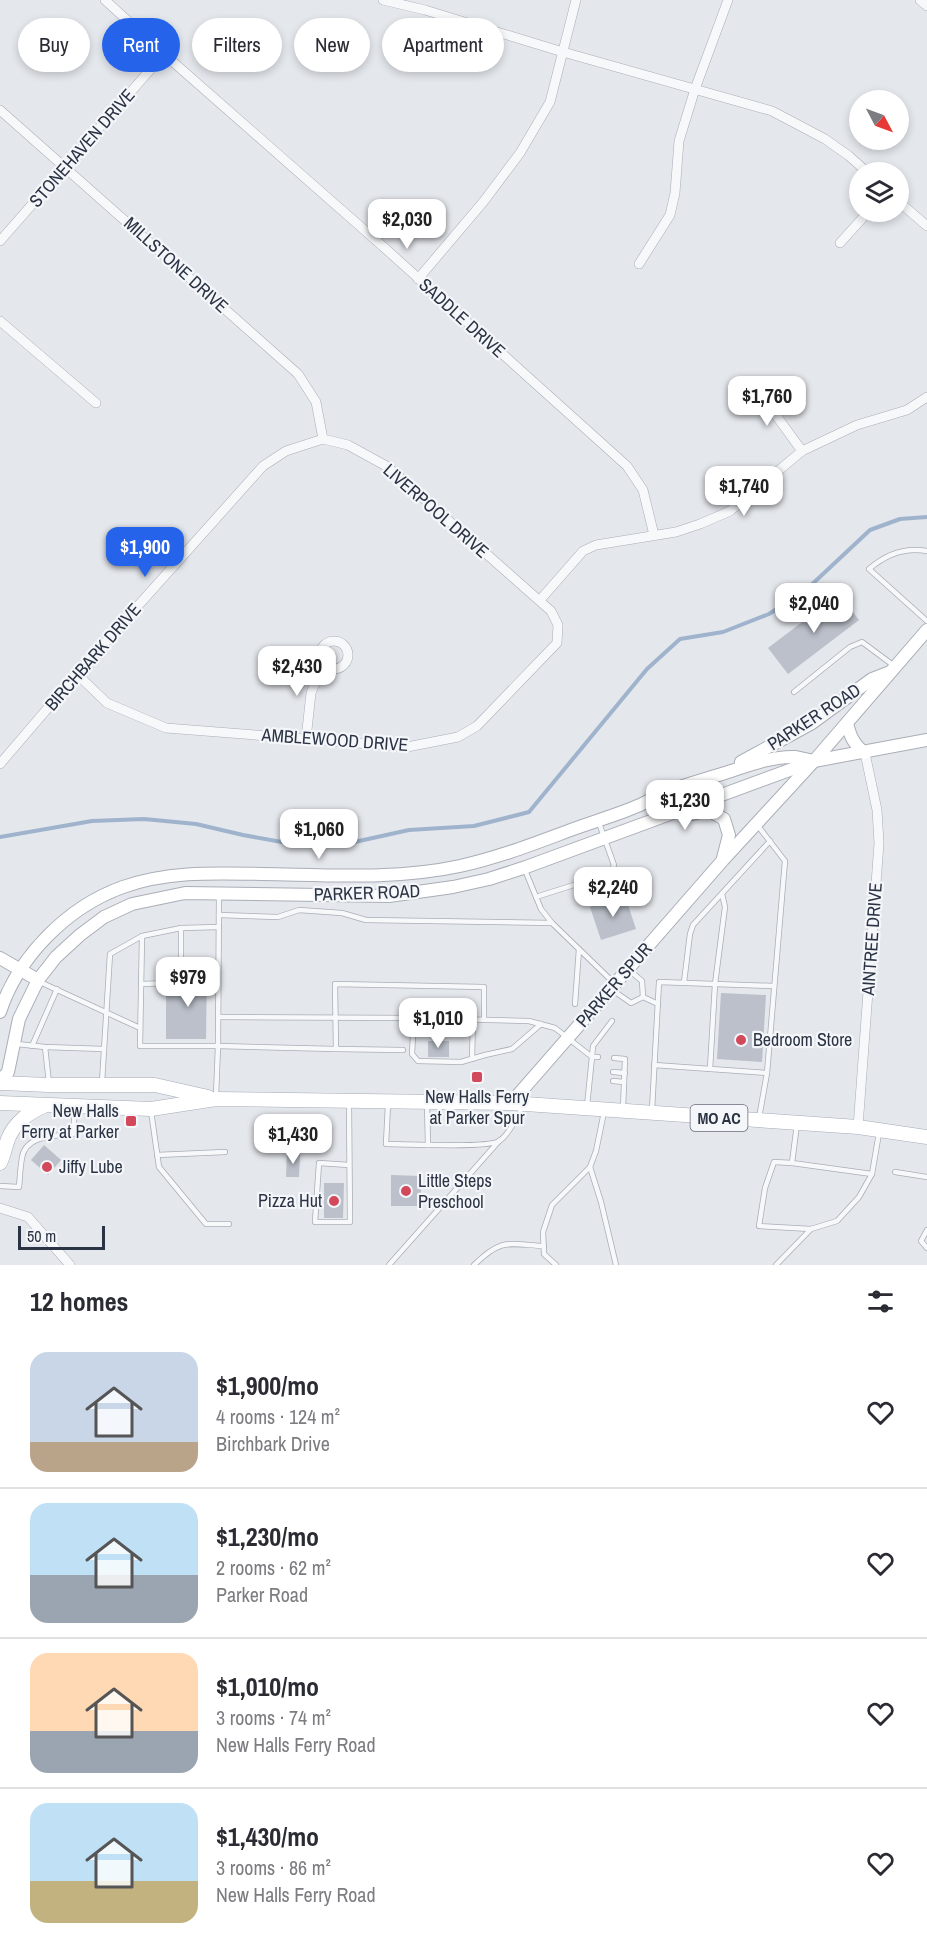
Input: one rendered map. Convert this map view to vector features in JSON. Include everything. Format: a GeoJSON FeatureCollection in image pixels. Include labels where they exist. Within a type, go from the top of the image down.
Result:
{"type":"FeatureCollection","features":[{"type":"Feature","properties":{"kind":"main road","name":"PARKER ROAD"},"geometry":{"type":"LineString","coordinates":[[0,1082],[8,1072],[19,1019],[38,980],[56,957],[104,917],[132,904],[185,893],[388,896],[453,887],[489,879],[524,867],[814,761],[927,630]]}},
{"type":"Feature","properties":{"kind":"main road","name":"PARKER ROAD"},"geometry":{"type":"LineString","coordinates":[[705,780],[812,723],[872,679],[894,669]]}},
{"type":"Feature","properties":{"kind":"main road"},"geometry":{"type":"LineString","coordinates":[[848,723],[853,741],[865,753]]}},
{"type":"Feature","properties":{"kind":"main road"},"geometry":{"type":"LineString","coordinates":[[814,761],[927,740]]}},
{"type":"Feature","properties":{"kind":"main road","name":"PARKER ROAD"},"geometry":{"type":"LineString","coordinates":[[0,1012],[21,970],[51,933],[69,917],[96,899],[122,887],[176,874],[368,876],[409,874],[460,866],[496,856],[640,805],[670,791],[746,766],[796,757],[814,761]]}},
{"type":"Feature","properties":{"kind":"main road","name":"PARKER SPUR"},"geometry":{"type":"LineString","coordinates":[[517,1104],[612,986],[814,761]]}},
{"type":"Feature","properties":{"kind":"main road"},"geometry":{"type":"LineString","coordinates":[[627,830],[708,810],[724,819],[729,835],[723,860]]}},
{"type":"Feature","properties":{"kind":"main road"},"geometry":{"type":"LineString","coordinates":[[0,958],[38,980]]}},
{"type":"Feature","properties":{"kind":"main road","name":"MO AC"},"geometry":{"type":"LineString","coordinates":[[0,1082],[155,1086],[216,1099]]}},
{"type":"Feature","properties":{"kind":"main road","name":"MO AC"},"geometry":{"type":"LineString","coordinates":[[0,1103],[151,1109],[216,1099],[517,1104],[858,1127],[927,1137]]}},
{"type":"Feature","properties":{"kind":"main road"},"geometry":{"type":"LineString","coordinates":[[0,1163],[8,1138],[14,1128],[23,1118],[45,1106]]}},
{"type":"Feature","properties":{"kind":"street","name":"SADDLE DRIVE"},"geometry":{"type":"LineString","coordinates":[[105,0],[125,18]]}},
{"type":"Feature","properties":{"kind":"street"},"geometry":{"type":"LineString","coordinates":[[383,0],[426,5],[563,52],[772,111],[825,139],[856,162]]}},
{"type":"Feature","properties":{"kind":"street"},"geometry":{"type":"LineString","coordinates":[[418,279],[484,201],[520,153],[550,102],[576,0]]}},
{"type":"Feature","properties":{"kind":"street"},"geometry":{"type":"LineString","coordinates":[[639,264],[670,215],[675,193],[679,141],[695,89],[728,0]]}},
{"type":"Feature","properties":{"kind":"street"},"geometry":{"type":"LineString","coordinates":[[920,0],[927,6]]}},
{"type":"Feature","properties":{"kind":"street","name":"SADDLE DRIVE"},"geometry":{"type":"LineString","coordinates":[[180,68],[627,466],[643,490],[654,536]]}},
{"type":"Feature","properties":{"kind":"street","name":"STONEHAVEN DRIVE"},"geometry":{"type":"LineString","coordinates":[[0,241],[148,72]]}},
{"type":"Feature","properties":{"kind":"street","name":"MILLSTONE DRIVE"},"geometry":{"type":"LineString","coordinates":[[0,110],[298,374],[315,402],[323,439]]}},
{"type":"Feature","properties":{"kind":"street"},"geometry":{"type":"LineString","coordinates":[[909,210],[927,226]]}},
{"type":"Feature","properties":{"kind":"street"},"geometry":{"type":"LineString","coordinates":[[840,243],[859,222]]}},
{"type":"Feature","properties":{"kind":"street"},"geometry":{"type":"LineString","coordinates":[[0,321],[96,403]]}},
{"type":"Feature","properties":{"kind":"street"},"geometry":{"type":"LineString","coordinates":[[754,385],[802,452]]}},
{"type":"Feature","properties":{"kind":"street"},"geometry":{"type":"LineString","coordinates":[[540,600],[583,551],[596,545],[676,532],[730,511],[802,452],[856,425],[907,410],[927,397]]}},
{"type":"Feature","properties":{"kind":"street","name":"LIVERPOOL DRIVE"},"geometry":{"type":"LineString","coordinates":[[323,439],[348,445],[388,467],[540,600]]}},
{"type":"Feature","properties":{"kind":"street","name":"BIRCHBARK DRIVE"},"geometry":{"type":"LineString","coordinates":[[0,764],[77,674],[263,466],[286,451],[323,439]]}},
{"type":"Feature","properties":{"kind":"street","name":"AMBLEWOOD DRIVE"},"geometry":{"type":"LineString","coordinates":[[77,674],[107,703],[166,728],[407,747],[458,737],[477,726],[556,643],[558,625],[551,611],[540,600]]}},
{"type":"Feature","properties":{"kind":"street"},"geometry":{"type":"LineString","coordinates":[[306,739],[311,693],[322,663]]}},
{"type":"Feature","properties":{"kind":"street","name":"AINTREE DRIVE"},"geometry":{"type":"LineString","coordinates":[[858,1127],[879,843],[877,810],[865,753]]}},
{"type":"Feature","properties":{"kind":"street"},"geometry":{"type":"LineString","coordinates":[[0,1208],[28,1217],[70,1265]]}},
{"type":"Feature","properties":{"kind":"lane"},"geometry":{"type":"LineString","coordinates":[[927,551],[910,550],[889,555],[869,569],[927,621]]}},
{"type":"Feature","properties":{"kind":"lane"},"geometry":{"type":"LineString","coordinates":[[794,692],[850,647],[862,642],[894,669]]}},
{"type":"Feature","properties":{"kind":"lane"},"geometry":{"type":"LineString","coordinates":[[536,897],[602,876],[611,870],[614,865],[598,820]]}},
{"type":"Feature","properties":{"kind":"lane"},"geometry":{"type":"LineString","coordinates":[[756,824],[785,861],[767,1073],[759,1120]]}},
{"type":"Feature","properties":{"kind":"lane"},"geometry":{"type":"LineString","coordinates":[[684,982],[693,925],[770,841]]}},
{"type":"Feature","properties":{"kind":"lane"},"geometry":{"type":"LineString","coordinates":[[524,867],[541,909],[552,923],[631,1003],[644,997]]}},
{"type":"Feature","properties":{"kind":"lane"},"geometry":{"type":"LineString","coordinates":[[216,1099],[219,894]]}},
{"type":"Feature","properties":{"kind":"lane"},"geometry":{"type":"LineString","coordinates":[[710,1069],[724,907],[722,894]]}},
{"type":"Feature","properties":{"kind":"lane"},"geometry":{"type":"LineString","coordinates":[[219,915],[279,917],[299,910],[342,913],[366,920],[552,923]]}},
{"type":"Feature","properties":{"kind":"lane"},"geometry":{"type":"LineString","coordinates":[[102,1085],[110,954],[142,936],[181,928],[219,927]]}},
{"type":"Feature","properties":{"kind":"lane"},"geometry":{"type":"LineString","coordinates":[[181,928],[181,969]]}},
{"type":"Feature","properties":{"kind":"lane"},"geometry":{"type":"LineString","coordinates":[[142,936],[140,1046],[403,1050]]}},
{"type":"Feature","properties":{"kind":"lane"},"geometry":{"type":"LineString","coordinates":[[575,1004],[579,950]]}},
{"type":"Feature","properties":{"kind":"lane"},"geometry":{"type":"LineString","coordinates":[[628,969],[642,981],[644,997]]}},
{"type":"Feature","properties":{"kind":"lane"},"geometry":{"type":"LineString","coordinates":[[38,980],[140,1028]]}},
{"type":"Feature","properties":{"kind":"lane"},"geometry":{"type":"LineString","coordinates":[[652,1113],[659,982],[774,986]]}},
{"type":"Feature","properties":{"kind":"lane"},"geometry":{"type":"LineString","coordinates":[[141,984],[171,983]]}},
{"type":"Feature","properties":{"kind":"lane"},"geometry":{"type":"LineString","coordinates":[[336,1049],[335,984],[484,987],[484,1019]]}},
{"type":"Feature","properties":{"kind":"lane"},"geometry":{"type":"LineString","coordinates":[[32,1046],[57,989]]}},
{"type":"Feature","properties":{"kind":"lane"},"geometry":{"type":"LineString","coordinates":[[644,997],[658,1004]]}},
{"type":"Feature","properties":{"kind":"lane"},"geometry":{"type":"LineString","coordinates":[[219,1017],[529,1021],[555,1028],[592,1057],[598,1057]]}},
{"type":"Feature","properties":{"kind":"lane"},"geometry":{"type":"LineString","coordinates":[[414,1018],[412,1054],[418,1061],[461,1062],[512,1049],[541,1024]]}},
{"type":"Feature","properties":{"kind":"lane"},"geometry":{"type":"LineString","coordinates":[[472,1059],[473,1019]]}},
{"type":"Feature","properties":{"kind":"lane"},"geometry":{"type":"LineString","coordinates":[[587,1108],[592,1046],[612,1021]]}},
{"type":"Feature","properties":{"kind":"lane"},"geometry":{"type":"LineString","coordinates":[[13,1043],[45,1047],[104,1049]]}},
{"type":"Feature","properties":{"kind":"lane"},"geometry":{"type":"LineString","coordinates":[[45,1047],[49,1085]]}},
{"type":"Feature","properties":{"kind":"lane"},"geometry":{"type":"LineString","coordinates":[[614,1058],[626,1059],[622,1111]]}},
{"type":"Feature","properties":{"kind":"lane"},"geometry":{"type":"LineString","coordinates":[[654,1065],[767,1073]]}},
{"type":"Feature","properties":{"kind":"lane"},"geometry":{"type":"LineString","coordinates":[[590,1071],[597,1072]]}},
{"type":"Feature","properties":{"kind":"lane"},"geometry":{"type":"LineString","coordinates":[[613,1072],[625,1073]]}},
{"type":"Feature","properties":{"kind":"lane"},"geometry":{"type":"LineString","coordinates":[[589,1080],[596,1081]]}},
{"type":"Feature","properties":{"kind":"lane"},"geometry":{"type":"LineString","coordinates":[[613,1082],[624,1082]]}},
{"type":"Feature","properties":{"kind":"lane"},"geometry":{"type":"LineString","coordinates":[[349,1101],[350,1165],[350,1222],[315,1222],[318,1163],[350,1165]]}},
{"type":"Feature","properties":{"kind":"lane"},"geometry":{"type":"LineString","coordinates":[[388,1101],[386,1144],[487,1144],[499,1141]]}},
{"type":"Feature","properties":{"kind":"lane"},"geometry":{"type":"LineString","coordinates":[[427,1102],[428,1145]]}},
{"type":"Feature","properties":{"kind":"lane"},"geometry":{"type":"LineString","coordinates":[[389,1265],[514,1123],[517,1104]]}},
{"type":"Feature","properties":{"kind":"lane"},"geometry":{"type":"LineString","coordinates":[[0,1186],[19,1187],[22,1156],[30,1144],[40,1138],[73,1134],[75,1106]]}},
{"type":"Feature","properties":{"kind":"lane"},"geometry":{"type":"LineString","coordinates":[[151,1109],[159,1167],[206,1224],[229,1224]]}},
{"type":"Feature","properties":{"kind":"lane"},"geometry":{"type":"LineString","coordinates":[[556,1265],[544,1254],[543,1232],[552,1205],[590,1167],[605,1110]]}},
{"type":"Feature","properties":{"kind":"lane"},"geometry":{"type":"LineString","coordinates":[[792,1163],[797,1123]]}},
{"type":"Feature","properties":{"kind":"lane"},"geometry":{"type":"LineString","coordinates":[[872,1174],[774,1162],[765,1188],[759,1226],[811,1229],[837,1221],[860,1197],[872,1174],[879,1130]]}},
{"type":"Feature","properties":{"kind":"lane"},"geometry":{"type":"LineString","coordinates":[[157,1155],[225,1152]]}},
{"type":"Feature","properties":{"kind":"lane"},"geometry":{"type":"LineString","coordinates":[[590,1167],[616,1265]]}},
{"type":"Feature","properties":{"kind":"lane"},"geometry":{"type":"LineString","coordinates":[[895,1172],[927,1177]]}},
{"type":"Feature","properties":{"kind":"lane"},"geometry":{"type":"LineString","coordinates":[[776,1265],[811,1229]]}},
{"type":"Feature","properties":{"kind":"lane"},"geometry":{"type":"LineString","coordinates":[[927,1230],[921,1241],[927,1248]]}},
{"type":"Feature","properties":{"kind":"lane"},"geometry":{"type":"LineString","coordinates":[[474,1265],[490,1250],[502,1244],[544,1246]]}},
{"type":"Feature","properties":{"kind":"building"},"geometry":{"type":"Polygon","coordinates":[[[839,594],[859,620],[788,674],[768,648],[839,594]]]}},
{"type":"Feature","properties":{"kind":"building"},"geometry":{"type":"Polygon","coordinates":[[[625,896],[636,929],[601,940],[590,907],[625,896]]]}},
{"type":"Feature","properties":{"kind":"building"},"geometry":{"type":"Polygon","coordinates":[[[188,965],[207,966],[206,1039],[166,1039],[166,992],[188,992],[188,965]]]}},
{"type":"Feature","properties":{"kind":"building","name":"Bedroom Store"},"geometry":{"type":"Polygon","coordinates":[[[721,993],[766,995],[762,1062],[717,1059],[721,993]]]}},
{"type":"Feature","properties":{"kind":"building"},"geometry":{"type":"Polygon","coordinates":[[[428,1041],[449,1041],[449,1057],[428,1057],[428,1041]]]}},
{"type":"Feature","properties":{"kind":"building","name":"Jiffy Lube"},"geometry":{"type":"Polygon","coordinates":[[[44,1145],[61,1160],[48,1175],[31,1160],[44,1145]]]}},
{"type":"Feature","properties":{"kind":"building"},"geometry":{"type":"Polygon","coordinates":[[[287,1153],[300,1154],[299,1177],[286,1177],[287,1153]]]}},
{"type":"Feature","properties":{"kind":"building","name":"Little Steps Preschool"},"geometry":{"type":"Polygon","coordinates":[[[391,1175],[421,1176],[421,1206],[391,1206],[391,1175]]]}},
{"type":"Feature","properties":{"kind":"building","name":"Pizza Hut"},"geometry":{"type":"Polygon","coordinates":[[[324,1183],[344,1183],[343,1218],[324,1218],[324,1183]]]}},
{"type":"Feature","properties":{"kind":"waterway"},"geometry":{"type":"LineString","coordinates":[[0,837],[92,821],[144,819],[196,824],[298,845],[350,843],[409,830],[474,826],[529,812],[647,669],[680,639],[723,632],[769,614],[807,589],[870,530],[900,519],[927,517]]}},
{"type":"Feature","properties":{"kind":"place","name":"Bedroom Store"},"geometry":{"type":"Point","coordinates":[741,1040]}},
{"type":"Feature","properties":{"kind":"place","name":"New Halls Ferry at Parker Spur"},"geometry":{"type":"Point","coordinates":[477,1077]}},
{"type":"Feature","properties":{"kind":"place","name":"New Halls Ferry at Parker"},"geometry":{"type":"Point","coordinates":[131,1121]}},
{"type":"Feature","properties":{"kind":"place","name":"Jiffy Lube"},"geometry":{"type":"Point","coordinates":[47,1167]}},
{"type":"Feature","properties":{"kind":"place","name":"Little Steps Preschool"},"geometry":{"type":"Point","coordinates":[406,1191]}},
{"type":"Feature","properties":{"kind":"place","name":"Pizza Hut"},"geometry":{"type":"Point","coordinates":[334,1201]}}]}
